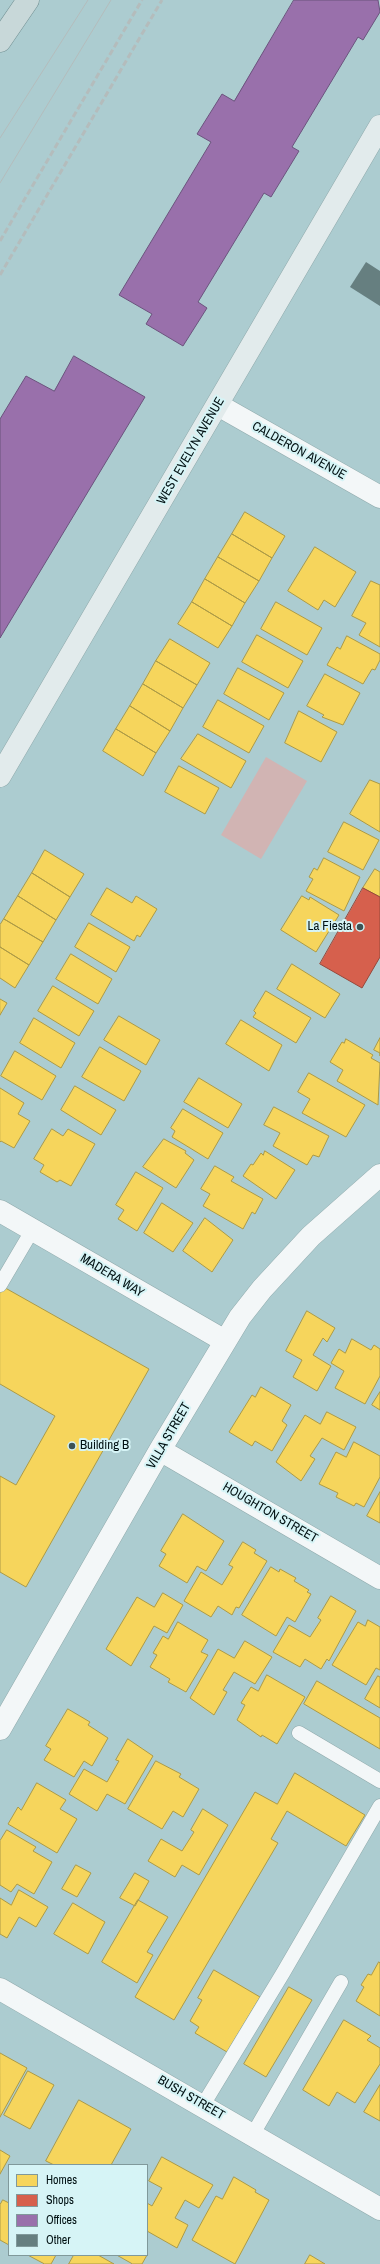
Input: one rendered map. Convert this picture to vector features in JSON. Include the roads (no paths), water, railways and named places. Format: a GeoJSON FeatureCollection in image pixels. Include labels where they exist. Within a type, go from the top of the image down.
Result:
{"type":"FeatureCollection","features":[{"type":"Feature","properties":{"kind":"highway"},"geometry":{"type":"LineString","coordinates":[[0,42],[28,0]]}},
{"type":"Feature","properties":{"kind":"main road","name":"WEST EVELYN AVENUE"},"geometry":{"type":"LineString","coordinates":[[0,776],[380,126]]}},
{"type":"Feature","properties":{"kind":"street","name":"CALDERON AVENUE"},"geometry":{"type":"LineString","coordinates":[[218,405],[380,497]]}},
{"type":"Feature","properties":{"kind":"street","name":"VILLA STREET"},"geometry":{"type":"LineString","coordinates":[[0,1729],[160,1450],[225,1341],[262,1289],[291,1256],[311,1236],[380,1175]]}},
{"type":"Feature","properties":{"kind":"street","name":"MADERA WAY"},"geometry":{"type":"LineString","coordinates":[[0,1211],[225,1341]]}},
{"type":"Feature","properties":{"kind":"street","name":"HOUGHTON STREET"},"geometry":{"type":"LineString","coordinates":[[160,1450],[380,1578]]}},
{"type":"Feature","properties":{"kind":"street","name":"BUSH STREET"},"geometry":{"type":"LineString","coordinates":[[1,1992],[203,2105],[380,2209]]}},
{"type":"Feature","properties":{"kind":"lane"},"geometry":{"type":"LineString","coordinates":[[0,1285],[33,1229]]}},
{"type":"Feature","properties":{"kind":"lane"},"geometry":{"type":"LineString","coordinates":[[299,1733],[380,1781]]}},
{"type":"Feature","properties":{"kind":"lane"},"geometry":{"type":"LineString","coordinates":[[203,2105],[283,1973],[380,1806]]}},
{"type":"Feature","properties":{"kind":"lane"},"geometry":{"type":"LineString","coordinates":[[253,2134],[341,1982]]}},
{"type":"Feature","properties":{"kind":"tram line"},"geometry":{"type":"LineString","coordinates":[[0,138],[88,0]]}},
{"type":"Feature","properties":{"kind":"tram line"},"geometry":{"type":"LineString","coordinates":[[0,183],[111,0]]}},
{"type":"Feature","properties":{"kind":"railway"},"geometry":{"type":"LineString","coordinates":[[0,241],[142,0]]}},
{"type":"Feature","properties":{"kind":"railway"},"geometry":{"type":"LineString","coordinates":[[0,275],[162,0]]}},
{"type":"Feature","properties":{"kind":"place","name":"La Fiesta"},"geometry":{"type":"Point","coordinates":[360,927]}},
{"type":"Feature","properties":{"kind":"place","name":"Building B"},"geometry":{"type":"Point","coordinates":[72,1446]}}]}
